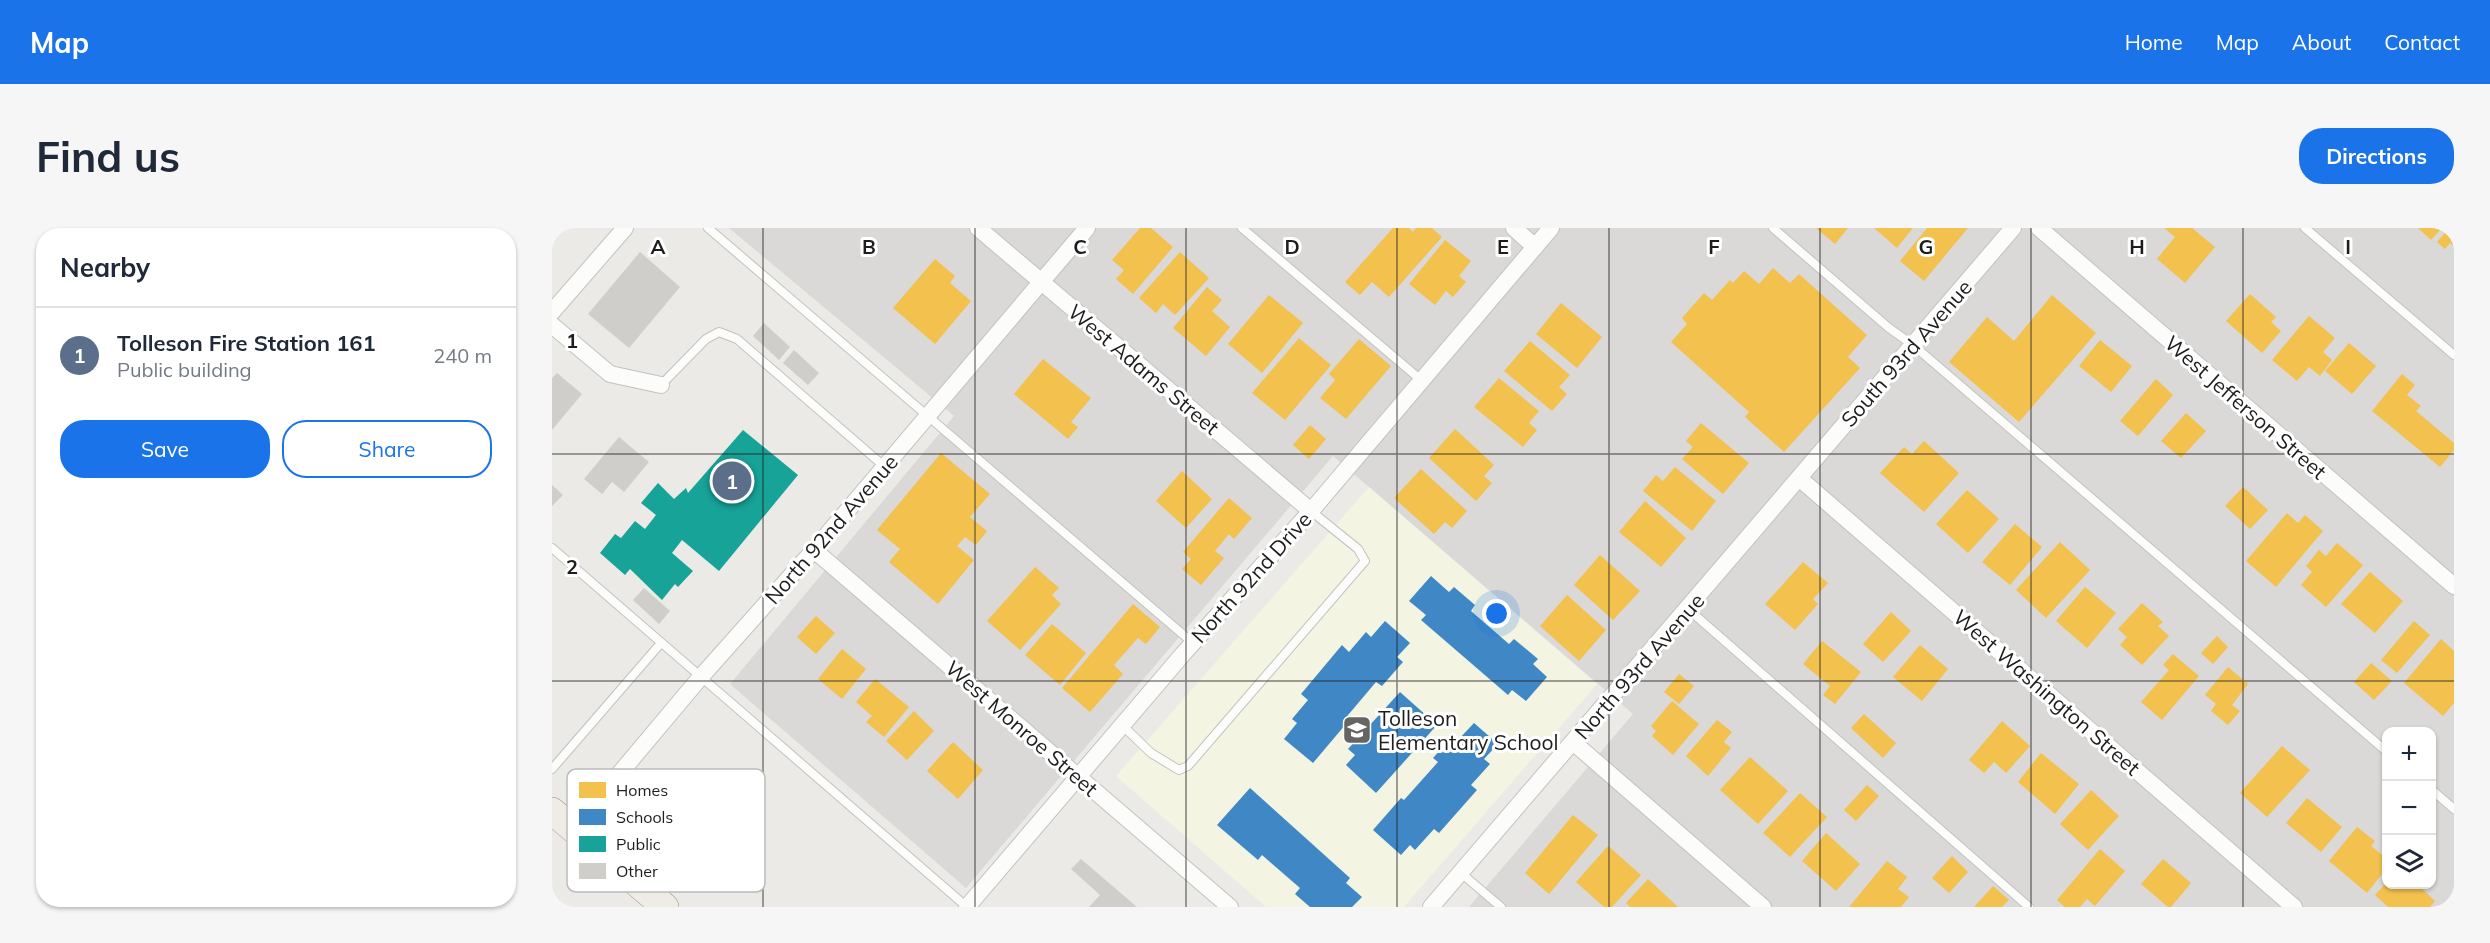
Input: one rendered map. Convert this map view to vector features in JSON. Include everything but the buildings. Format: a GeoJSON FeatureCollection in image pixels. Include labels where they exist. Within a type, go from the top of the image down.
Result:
{"type":"FeatureCollection","features":[{"type":"Feature","properties":{"kind":"main road"},"geometry":{"type":"LineString","coordinates":[[552,810],[567,824]]}},
{"type":"Feature","properties":{"kind":"main road"},"geometry":{"type":"LineString","coordinates":[[647,892],[665,907]]}},
{"type":"Feature","properties":{"kind":"street"},"geometry":{"type":"LineString","coordinates":[[552,312],[624,228]]}},
{"type":"Feature","properties":{"kind":"street","name":"West Adams Street"},"geometry":{"type":"LineString","coordinates":[[978,228],[1311,511]]}},
{"type":"Feature","properties":{"kind":"street","name":"North 92nd Avenue"},"geometry":{"type":"LineString","coordinates":[[623,769],[700,677],[814,550],[1087,228]]}},
{"type":"Feature","properties":{"kind":"street"},"geometry":{"type":"LineString","coordinates":[[1514,228],[1535,247]]}},
{"type":"Feature","properties":{"kind":"street","name":"North 92nd Drive"},"geometry":{"type":"LineString","coordinates":[[967,907],[1193,643],[1311,511],[1551,228]]}},
{"type":"Feature","properties":{"kind":"street","name":"South 93rd Avenue"},"geometry":{"type":"LineString","coordinates":[[1799,478],[2013,228]]}},
{"type":"Feature","properties":{"kind":"street","name":"West Jefferson Street"},"geometry":{"type":"LineString","coordinates":[[2039,228],[2454,586]]}},
{"type":"Feature","properties":{"kind":"street"},"geometry":{"type":"LineString","coordinates":[[552,325],[610,374],[661,385]]}},
{"type":"Feature","properties":{"kind":"street","name":"North 93rd Avenue"},"geometry":{"type":"LineString","coordinates":[[1431,907],[1799,478]]}},
{"type":"Feature","properties":{"kind":"street","name":"West Washington Street"},"geometry":{"type":"LineString","coordinates":[[1799,478],[2294,907]]}},
{"type":"Feature","properties":{"kind":"street","name":"West Monroe Street"},"geometry":{"type":"LineString","coordinates":[[814,550],[1230,907]]}},
{"type":"Feature","properties":{"kind":"street"},"geometry":{"type":"LineString","coordinates":[[1574,742],[1763,907]]}},
{"type":"Feature","properties":{"kind":"lane"},"geometry":{"type":"LineString","coordinates":[[708,228],[1193,643]]}},
{"type":"Feature","properties":{"kind":"lane"},"geometry":{"type":"LineString","coordinates":[[1242,228],[1420,380]]}},
{"type":"Feature","properties":{"kind":"lane"},"geometry":{"type":"LineString","coordinates":[[1773,228],[1889,328],[1913,345],[2382,748]]}},
{"type":"Feature","properties":{"kind":"lane"},"geometry":{"type":"LineString","coordinates":[[2306,228],[2454,355]]}},
{"type":"Feature","properties":{"kind":"lane"},"geometry":{"type":"LineString","coordinates":[[661,385],[706,339],[719,332],[728,335],[737,339],[885,467]]}},
{"type":"Feature","properties":{"kind":"lane"},"geometry":{"type":"LineString","coordinates":[[1122,725],[1150,753],[1179,770],[1188,766],[1365,561],[1358,549],[1311,511]]}},
{"type":"Feature","properties":{"kind":"lane"},"geometry":{"type":"LineString","coordinates":[[552,548],[967,907]]}},
{"type":"Feature","properties":{"kind":"lane"},"geometry":{"type":"LineString","coordinates":[[1688,609],[2029,907]]}},
{"type":"Feature","properties":{"kind":"lane"},"geometry":{"type":"LineString","coordinates":[[552,769],[661,643]]}},
{"type":"Feature","properties":{"kind":"lane"},"geometry":{"type":"LineString","coordinates":[[2436,793],[2454,809]]}},
{"type":"Feature","properties":{"kind":"lane"},"geometry":{"type":"LineString","coordinates":[[1461,873],[1501,907]]}},
{"type":"Feature","properties":{"kind":"shaded area"},"geometry":{"type":"Polygon","coordinates":[[[729,228],[2454,228],[2454,907],[1469,907],[1633,714],[1333,456],[966,888],[730,684],[954,416],[729,228]]]}},
{"type":"Feature","properties":{"kind":"shaded area","name":"Tolleson Elementary School"},"geometry":{"type":"Polygon","coordinates":[[[1369,487],[1597,684],[1404,907],[1266,907],[1116,776],[1369,487]]]}},
{"type":"Feature","properties":{"kind":"place","name":"Tolleson Fire Station 161"},"geometry":{"type":"Point","coordinates":[732,481]}},
{"type":"Feature","properties":{"kind":"place","name":"Tolleson Elementary School"},"geometry":{"type":"Point","coordinates":[1357,730]}}]}
